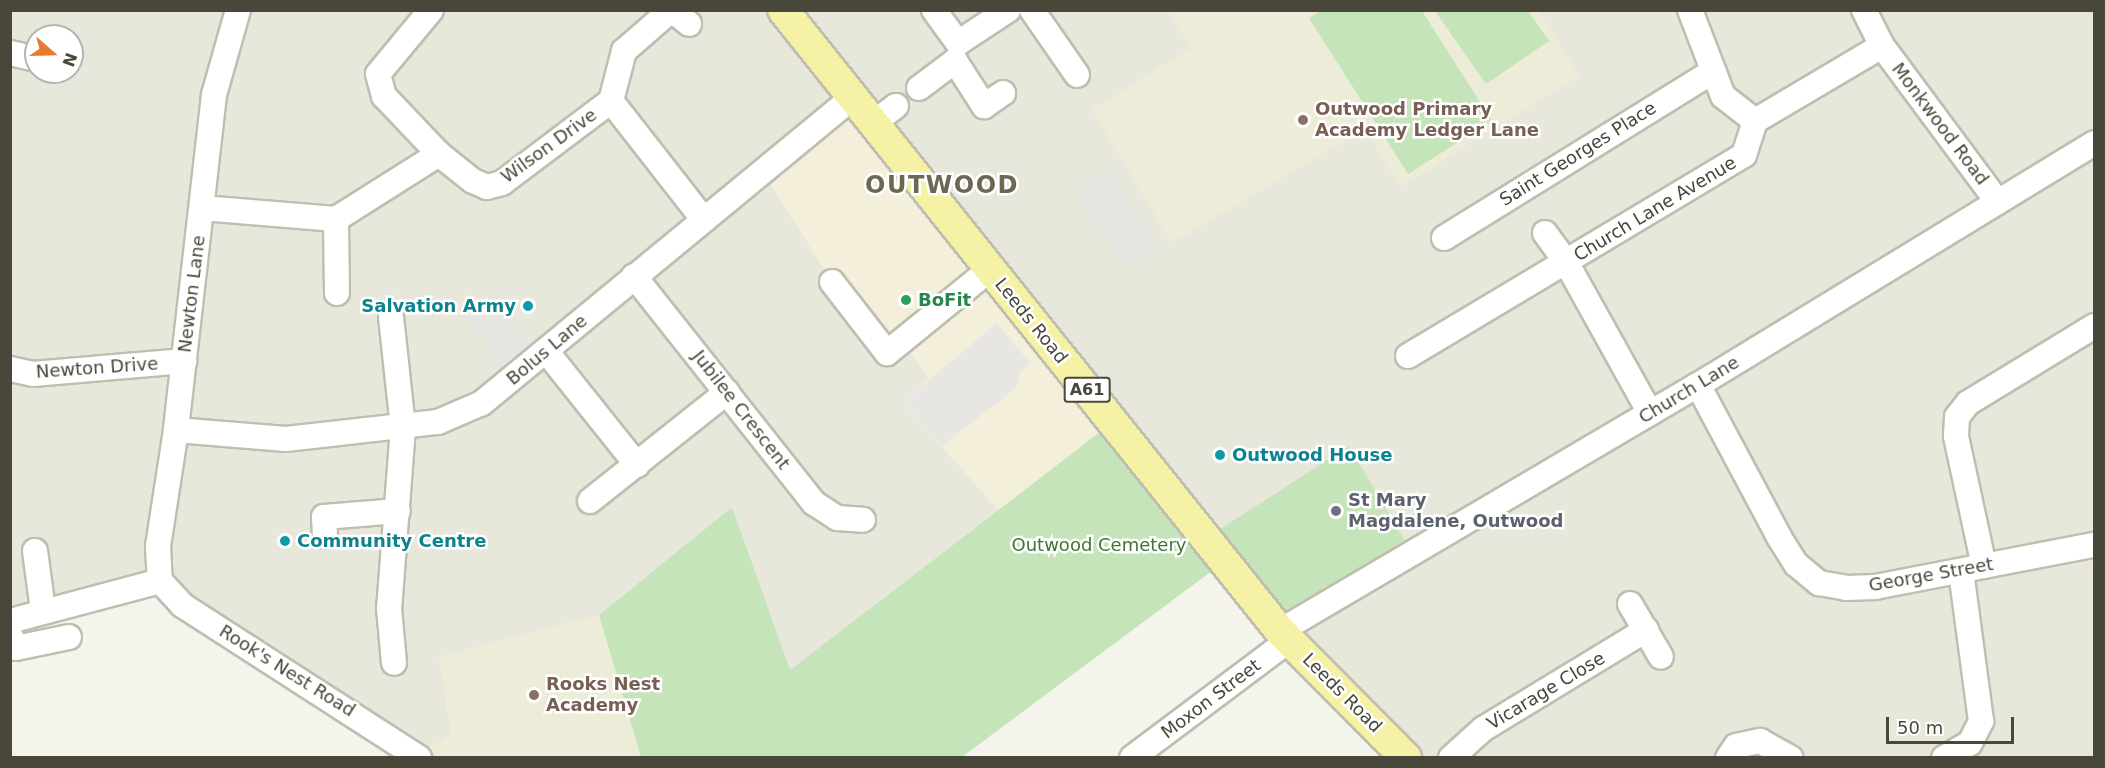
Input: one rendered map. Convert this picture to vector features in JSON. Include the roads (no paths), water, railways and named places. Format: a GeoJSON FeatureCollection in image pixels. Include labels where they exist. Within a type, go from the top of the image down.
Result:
{"type":"FeatureCollection","features":[{"type":"Feature","properties":{"kind":"main road","name":"Leeds Road"},"geometry":{"type":"LineString","coordinates":[[783,10],[989,270],[1285,635],[1406,758]]}},
{"type":"Feature","properties":{"kind":"street","name":"Newton Lane"},"geometry":{"type":"LineString","coordinates":[[160,580],[158,546],[176,430],[214,95],[238,10]]}},
{"type":"Feature","properties":{"kind":"street","name":"Wilson Drive"},"geometry":{"type":"LineString","coordinates":[[431,10],[378,74],[384,96],[439,154],[473,182],[487,187],[502,183],[611,101],[624,51],[677,15]]}},
{"type":"Feature","properties":{"kind":"street"},"geometry":{"type":"LineString","coordinates":[[934,10],[958,43],[1008,10]]}},
{"type":"Feature","properties":{"kind":"street"},"geometry":{"type":"LineString","coordinates":[[1032,10],[1077,75]]}},
{"type":"Feature","properties":{"kind":"street"},"geometry":{"type":"LineString","coordinates":[[1690,10],[1723,96],[1755,121]]}},
{"type":"Feature","properties":{"kind":"street","name":"Monkwood Road"},"geometry":{"type":"LineString","coordinates":[[1864,10],[1882,46],[1998,202]]}},
{"type":"Feature","properties":{"kind":"street","name":"Monkwood Road"},"geometry":{"type":"LineString","coordinates":[[1755,121],[1882,46]]}},
{"type":"Feature","properties":{"kind":"street"},"geometry":{"type":"LineString","coordinates":[[919,88],[955,61],[984,106],[1003,93]]}},
{"type":"Feature","properties":{"kind":"street","name":"Saint Georges Place"},"geometry":{"type":"LineString","coordinates":[[1444,238],[1713,71]]}},
{"type":"Feature","properties":{"kind":"street","name":"Bolus Lane"},"geometry":{"type":"LineString","coordinates":[[176,430],[286,439],[403,428],[438,422],[482,404],[852,98]]}},
{"type":"Feature","properties":{"kind":"street","name":"Wilson Drive"},"geometry":{"type":"LineString","coordinates":[[611,101],[704,220]]}},
{"type":"Feature","properties":{"kind":"street"},"geometry":{"type":"LineString","coordinates":[[872,124],[896,106]]}},
{"type":"Feature","properties":{"kind":"street","name":"Church Lane Avenue"},"geometry":{"type":"LineString","coordinates":[[1408,356],[1744,155],[1755,121]]}},
{"type":"Feature","properties":{"kind":"street","name":"Church Lane"},"geometry":{"type":"LineString","coordinates":[[1285,635],[1698,386],[2094,143]]}},
{"type":"Feature","properties":{"kind":"street"},"geometry":{"type":"LineString","coordinates":[[202,208],[336,219],[439,154]]}},
{"type":"Feature","properties":{"kind":"street"},"geometry":{"type":"LineString","coordinates":[[336,219],[337,293]]}},
{"type":"Feature","properties":{"kind":"street","name":"Church Lane Avenue"},"geometry":{"type":"LineString","coordinates":[[1545,233],[1566,262],[1650,413]]}},
{"type":"Feature","properties":{"kind":"street"},"geometry":{"type":"LineString","coordinates":[[832,282],[887,353],[989,270]]}},
{"type":"Feature","properties":{"kind":"street","name":"Jubilee Crescent"},"geometry":{"type":"LineString","coordinates":[[634,276],[814,503],[837,518],[863,520]]}},
{"type":"Feature","properties":{"kind":"street"},"geometry":{"type":"LineString","coordinates":[[391,317],[403,428],[389,608],[394,663]]}},
{"type":"Feature","properties":{"kind":"street"},"geometry":{"type":"LineString","coordinates":[[1944,758],[1970,743],[1981,721],[1972,568],[1956,436],[1957,417],[1968,403],[2094,326]]}},
{"type":"Feature","properties":{"kind":"street"},"geometry":{"type":"LineString","coordinates":[[546,351],[637,465]]}},
{"type":"Feature","properties":{"kind":"street","name":"Newton Drive"},"geometry":{"type":"LineString","coordinates":[[10,369],[33,374],[184,361]]}},
{"type":"Feature","properties":{"kind":"street","name":"George Street"},"geometry":{"type":"LineString","coordinates":[[1698,386],[1779,537],[1796,564],[1819,583],[1846,588],[1875,586],[2094,545]]}},
{"type":"Feature","properties":{"kind":"street"},"geometry":{"type":"LineString","coordinates":[[590,501],[727,392]]}},
{"type":"Feature","properties":{"kind":"street"},"geometry":{"type":"LineString","coordinates":[[326,536],[324,517],[398,511]]}},
{"type":"Feature","properties":{"kind":"street"},"geometry":{"type":"LineString","coordinates":[[35,551],[43,610]]}},
{"type":"Feature","properties":{"kind":"street"},"geometry":{"type":"LineString","coordinates":[[10,621],[43,610],[160,580]]}},
{"type":"Feature","properties":{"kind":"street","name":"Rook's Nest Road"},"geometry":{"type":"LineString","coordinates":[[160,580],[182,604],[418,758]]}},
{"type":"Feature","properties":{"kind":"street"},"geometry":{"type":"LineString","coordinates":[[1630,604],[1661,657]]}},
{"type":"Feature","properties":{"kind":"street","name":"Vicarage Close"},"geometry":{"type":"LineString","coordinates":[[1451,758],[1483,729],[1646,630]]}},
{"type":"Feature","properties":{"kind":"street"},"geometry":{"type":"LineString","coordinates":[[10,635],[16,648],[69,637]]}},
{"type":"Feature","properties":{"kind":"street","name":"Moxon Street"},"geometry":{"type":"LineString","coordinates":[[1132,758],[1285,635]]}},
{"type":"Feature","properties":{"kind":"street"},"geometry":{"type":"LineString","coordinates":[[1728,758],[1736,746],[1760,741],[1791,758]]}},
{"type":"Feature","properties":{"kind":"place","name":"Outwood Primary Academy Ledger Lane"},"geometry":{"type":"Point","coordinates":[1303,120]}},
{"type":"Feature","properties":{"kind":"place","name":"BoFit"},"geometry":{"type":"Point","coordinates":[906,300]}},
{"type":"Feature","properties":{"kind":"place","name":"Salvation Army"},"geometry":{"type":"Point","coordinates":[528,306]}},
{"type":"Feature","properties":{"kind":"place","name":"Outwood House"},"geometry":{"type":"Point","coordinates":[1220,455]}},
{"type":"Feature","properties":{"kind":"place","name":"St Mary Magdalene, Outwood"},"geometry":{"type":"Point","coordinates":[1336,511]}},
{"type":"Feature","properties":{"kind":"place","name":"Community Centre"},"geometry":{"type":"Point","coordinates":[285,541]}},
{"type":"Feature","properties":{"kind":"place","name":"Rooks Nest Academy"},"geometry":{"type":"Point","coordinates":[534,695]}},
{"type":"Feature","properties":{"kind":"district","name":"OUTWOOD"},"geometry":{"type":"Point","coordinates":[942,186]}},
{"type":"Feature","properties":{"kind":"park label","name":"Outwood Cemetery"},"geometry":{"type":"Point","coordinates":[1099,545]}}]}
